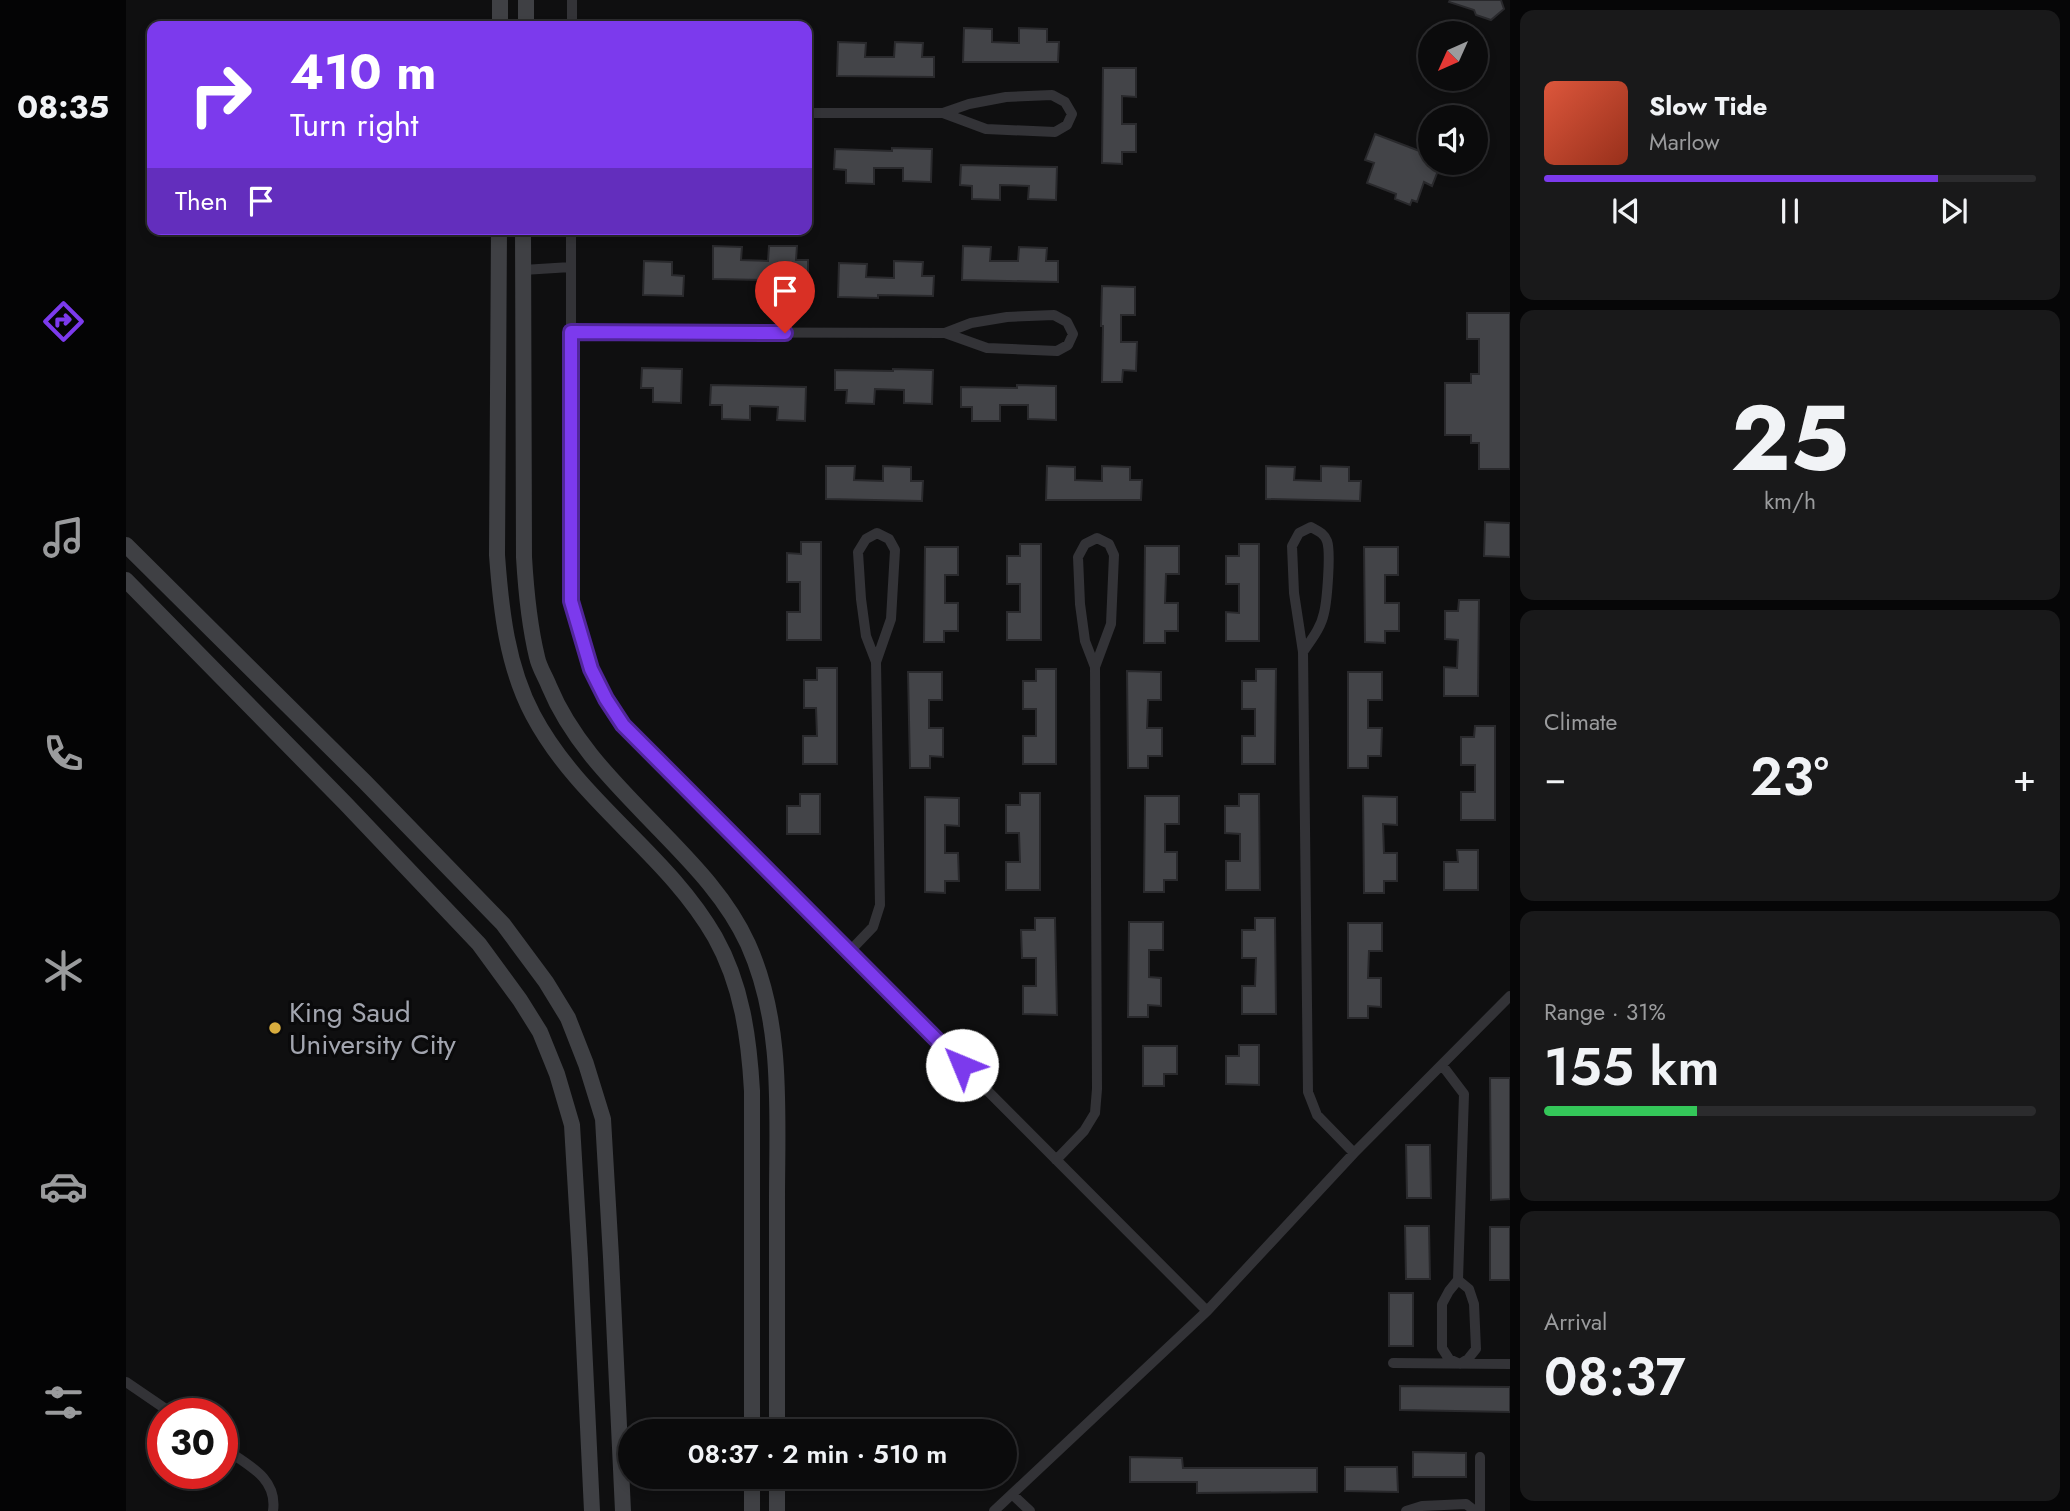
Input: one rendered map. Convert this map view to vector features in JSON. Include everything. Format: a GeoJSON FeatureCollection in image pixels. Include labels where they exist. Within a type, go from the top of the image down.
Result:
{"type":"FeatureCollection","features":[{"type":"Feature","properties":{"kind":"main road"},"geometry":{"type":"LineString","coordinates":[[500,0],[500,21]]}},
{"type":"Feature","properties":{"kind":"main road"},"geometry":{"type":"LineString","coordinates":[[526,0],[526,21]]}},
{"type":"Feature","properties":{"kind":"main road"},"geometry":{"type":"LineString","coordinates":[[499,235],[497,555],[500,606],[513,666],[532,714],[558,757],[589,794],[666,872],[715,938],[730,968],[744,1015],[752,1091],[752,1419]]}},
{"type":"Feature","properties":{"kind":"main road"},"geometry":{"type":"LineString","coordinates":[[523,235],[524,557],[528,610],[537,659],[555,702],[578,739],[597,763],[691,861],[724,902],[748,944],[767,997],[774,1032],[778,1090],[777,1419]]}},
{"type":"Feature","properties":{"kind":"main road"},"geometry":{"type":"LineString","coordinates":[[498,485],[524,486]]}},
{"type":"Feature","properties":{"kind":"main road"},"geometry":{"type":"LineString","coordinates":[[126,545],[365,782],[503,924],[546,982],[568,1018],[603,1119],[623,1511]]}},
{"type":"Feature","properties":{"kind":"main road"},"geometry":{"type":"LineString","coordinates":[[126,580],[479,944],[520,999],[540,1032],[557,1074],[572,1125],[592,1511]]}},
{"type":"Feature","properties":{"kind":"main road"},"geometry":{"type":"LineString","coordinates":[[752,1489],[752,1511]]}},
{"type":"Feature","properties":{"kind":"main road"},"geometry":{"type":"LineString","coordinates":[[777,1489],[777,1511]]}},
{"type":"Feature","properties":{"kind":"street"},"geometry":{"type":"LineString","coordinates":[[572,0],[572,21]]}},
{"type":"Feature","properties":{"kind":"street"},"geometry":{"type":"LineString","coordinates":[[812,113],[943,113],[969,104],[1006,97],[1052,95],[1065,102],[1072,114],[1067,125],[1055,132],[986,129],[943,113]]}},
{"type":"Feature","properties":{"kind":"street"},"geometry":{"type":"LineString","coordinates":[[571,235],[571,601],[591,669],[606,699],[623,725],[1207,1311]]}},
{"type":"Feature","properties":{"kind":"street"},"geometry":{"type":"LineString","coordinates":[[523,270],[571,267]]}},
{"type":"Feature","properties":{"kind":"street"},"geometry":{"type":"LineString","coordinates":[[571,332],[945,333],[987,348],[1057,351],[1068,345],[1073,334],[1067,322],[1054,315],[1007,317],[971,323],[945,333]]}},
{"type":"Feature","properties":{"kind":"street"},"geometry":{"type":"LineString","coordinates":[[1303,652],[1318,631],[1324,614],[1327,590],[1328,544],[1322,533],[1311,527],[1299,533],[1292,546],[1294,593],[1303,652],[1308,1092],[1317,1115],[1354,1153]]}},
{"type":"Feature","properties":{"kind":"street"},"geometry":{"type":"LineString","coordinates":[[849,952],[873,927],[880,905],[876,662],[866,635],[858,552],[866,539],[877,533],[889,539],[895,550],[891,619],[876,662]]}},
{"type":"Feature","properties":{"kind":"street"},"geometry":{"type":"LineString","coordinates":[[1056,1160],[1084,1131],[1095,1113],[1097,1089],[1096,667],[1111,624],[1114,555],[1109,544],[1097,538],[1085,544],[1078,557],[1085,641],[1096,667]]}},
{"type":"Feature","properties":{"kind":"street"},"geometry":{"type":"LineString","coordinates":[[995,1511],[1207,1311],[1354,1153],[1510,996]]}},
{"type":"Feature","properties":{"kind":"street"},"geometry":{"type":"LineString","coordinates":[[1443,1065],[1464,1094],[1458,1280],[1442,1304],[1442,1348],[1449,1359],[1460,1364]]}},
{"type":"Feature","properties":{"kind":"street"},"geometry":{"type":"LineString","coordinates":[[1458,1280],[1469,1289],[1474,1304],[1476,1349],[1460,1364]]}},
{"type":"Feature","properties":{"kind":"street"},"geometry":{"type":"LineString","coordinates":[[1393,1363],[1510,1364]]}},
{"type":"Feature","properties":{"kind":"street"},"geometry":{"type":"LineString","coordinates":[[126,1382],[150,1398]]}},
{"type":"Feature","properties":{"kind":"street"},"geometry":{"type":"LineString","coordinates":[[1406,1511],[1422,1506],[1466,1504],[1477,1511],[1480,1457]]}},
{"type":"Feature","properties":{"kind":"street"},"geometry":{"type":"LineString","coordinates":[[238,1458],[268,1483],[274,1495],[273,1511]]}},
{"type":"Feature","properties":{"kind":"street"},"geometry":{"type":"LineString","coordinates":[[1012,1494],[1030,1511]]}},
{"type":"Feature","properties":{"kind":"building"},"geometry":{"type":"Polygon","coordinates":[[[1501,0],[1504,9],[1491,20],[1476,15],[1474,10],[1449,2],[1501,0]]]}},
{"type":"Feature","properties":{"kind":"building"},"geometry":{"type":"Polygon","coordinates":[[[964,28],[992,29],[992,42],[1019,43],[1019,28],[1047,29],[1047,42],[1059,42],[1058,62],[963,62],[964,28]]]}},
{"type":"Feature","properties":{"kind":"building"},"geometry":{"type":"Polygon","coordinates":[[[838,42],[866,43],[865,57],[894,57],[895,42],[923,43],[922,57],[934,57],[934,77],[837,76],[838,42]]]}},
{"type":"Feature","properties":{"kind":"building"},"geometry":{"type":"Polygon","coordinates":[[[1103,68],[1136,68],[1136,97],[1122,96],[1122,124],[1136,124],[1136,152],[1122,152],[1122,164],[1102,163],[1103,68]]]}},
{"type":"Feature","properties":{"kind":"building"},"geometry":{"type":"Polygon","coordinates":[[[1375,134],[1418,150],[1418,175],[1436,175],[1432,186],[1424,182],[1417,202],[1412,200],[1410,205],[1395,199],[1396,194],[1367,183],[1374,163],[1365,160],[1375,134]]]}},
{"type":"Feature","properties":{"kind":"building"},"geometry":{"type":"Polygon","coordinates":[[[892,148],[932,149],[931,182],[903,181],[903,168],[874,168],[874,184],[846,183],[846,170],[834,169],[835,149],[892,151],[892,148]]]}},
{"type":"Feature","properties":{"kind":"building"},"geometry":{"type":"Polygon","coordinates":[[[961,165],[1057,167],[1056,200],[1028,199],[1029,186],[1000,185],[1000,200],[972,199],[972,186],[960,185],[961,165]]]}},
{"type":"Feature","properties":{"kind":"building"},"geometry":{"type":"Polygon","coordinates":[[[713,246],[742,247],[741,260],[768,261],[769,246],[797,246],[796,260],[808,260],[808,281],[713,279],[713,246]]]}},
{"type":"Feature","properties":{"kind":"building"},"geometry":{"type":"Polygon","coordinates":[[[963,246],[991,247],[990,261],[1018,261],[1019,247],[1047,248],[1046,261],[1058,261],[1058,282],[962,280],[963,246]]]}},
{"type":"Feature","properties":{"kind":"building"},"geometry":{"type":"Polygon","coordinates":[[[644,261],[672,262],[672,275],[684,276],[683,296],[643,295],[644,261]]]}},
{"type":"Feature","properties":{"kind":"building"},"geometry":{"type":"Polygon","coordinates":[[[894,261],[923,262],[922,276],[934,276],[933,296],[838,297],[839,263],[867,264],[866,277],[894,278],[894,261]]]}},
{"type":"Feature","properties":{"kind":"building"},"geometry":{"type":"Polygon","coordinates":[[[1102,286],[1135,287],[1135,315],[1121,315],[1121,342],[1137,342],[1136,371],[1123,370],[1122,382],[1102,382],[1102,286]]]}},
{"type":"Feature","properties":{"kind":"building"},"geometry":{"type":"Polygon","coordinates":[[[1467,313],[1510,313],[1510,469],[1479,469],[1479,443],[1471,443],[1471,435],[1445,435],[1445,383],[1471,383],[1471,374],[1479,374],[1479,339],[1467,339],[1467,313]]]}},
{"type":"Feature","properties":{"kind":"building"},"geometry":{"type":"Polygon","coordinates":[[[642,368],[682,369],[681,403],[653,402],[653,388],[641,388],[642,368]]]}},
{"type":"Feature","properties":{"kind":"building"},"geometry":{"type":"Polygon","coordinates":[[[835,370],[933,370],[932,404],[904,403],[904,390],[875,389],[874,404],[846,403],[847,390],[835,390],[835,370]]]}},
{"type":"Feature","properties":{"kind":"building"},"geometry":{"type":"Polygon","coordinates":[[[711,385],[806,387],[805,421],[777,420],[778,407],[750,406],[750,420],[722,419],[722,405],[710,405],[711,385]]]}},
{"type":"Feature","properties":{"kind":"building"},"geometry":{"type":"Polygon","coordinates":[[[1017,385],[1056,386],[1056,420],[1028,419],[1028,405],[1000,405],[1000,421],[972,421],[972,407],[961,407],[961,387],[1017,388],[1017,385]]]}},
{"type":"Feature","properties":{"kind":"building"},"geometry":{"type":"Polygon","coordinates":[[[826,466],[855,466],[854,480],[883,481],[883,466],[911,467],[911,481],[923,481],[922,501],[826,499],[826,466]]]}},
{"type":"Feature","properties":{"kind":"building"},"geometry":{"type":"Polygon","coordinates":[[[1047,466],[1075,467],[1075,480],[1102,481],[1102,466],[1130,467],[1130,480],[1142,480],[1141,500],[1046,500],[1047,466]]]}},
{"type":"Feature","properties":{"kind":"building"},"geometry":{"type":"Polygon","coordinates":[[[1266,466],[1295,467],[1294,480],[1321,481],[1321,466],[1349,467],[1349,481],[1361,481],[1360,501],[1266,499],[1266,466]]]}},
{"type":"Feature","properties":{"kind":"building"},"geometry":{"type":"Polygon","coordinates":[[[1485,522],[1510,523],[1510,557],[1484,556],[1485,522]]]}},
{"type":"Feature","properties":{"kind":"building"},"geometry":{"type":"Polygon","coordinates":[[[801,542],[821,542],[821,640],[787,640],[787,612],[800,612],[800,582],[787,582],[787,553],[801,554],[801,542]]]}},
{"type":"Feature","properties":{"kind":"building"},"geometry":{"type":"Polygon","coordinates":[[[1020,544],[1041,544],[1041,640],[1007,640],[1007,612],[1020,612],[1020,584],[1007,584],[1007,556],[1020,556],[1020,544]]]}},
{"type":"Feature","properties":{"kind":"building"},"geometry":{"type":"Polygon","coordinates":[[[1239,544],[1259,544],[1259,641],[1226,641],[1226,612],[1239,613],[1239,584],[1226,584],[1226,556],[1239,556],[1239,544]]]}},
{"type":"Feature","properties":{"kind":"building"},"geometry":{"type":"Polygon","coordinates":[[[1145,546],[1179,546],[1179,574],[1166,574],[1165,603],[1178,603],[1178,631],[1165,631],[1165,643],[1144,643],[1145,546]]]}},
{"type":"Feature","properties":{"kind":"building"},"geometry":{"type":"Polygon","coordinates":[[[925,547],[958,547],[958,575],[945,575],[945,603],[958,603],[958,631],[944,631],[944,642],[924,642],[925,547]]]}},
{"type":"Feature","properties":{"kind":"building"},"geometry":{"type":"Polygon","coordinates":[[[1364,547],[1398,547],[1398,575],[1385,575],[1385,603],[1399,603],[1399,631],[1385,631],[1385,643],[1365,642],[1364,547]]]}},
{"type":"Feature","properties":{"kind":"building"},"geometry":{"type":"Polygon","coordinates":[[[1459,600],[1479,600],[1478,696],[1444,696],[1444,667],[1457,668],[1458,640],[1445,639],[1445,611],[1458,611],[1459,600]]]}},
{"type":"Feature","properties":{"kind":"building"},"geometry":{"type":"Polygon","coordinates":[[[817,668],[837,668],[837,764],[803,764],[803,736],[817,736],[816,708],[804,708],[804,680],[817,680],[817,668]]]}},
{"type":"Feature","properties":{"kind":"building"},"geometry":{"type":"Polygon","coordinates":[[[1036,669],[1056,669],[1056,764],[1023,764],[1023,736],[1036,736],[1036,709],[1023,709],[1023,681],[1036,681],[1036,669]]]}},
{"type":"Feature","properties":{"kind":"building"},"geometry":{"type":"Polygon","coordinates":[[[1256,669],[1276,669],[1275,764],[1242,764],[1242,736],[1255,736],[1255,709],[1242,709],[1242,681],[1256,681],[1256,669]]]}},
{"type":"Feature","properties":{"kind":"building"},"geometry":{"type":"Polygon","coordinates":[[[1127,671],[1161,672],[1161,700],[1148,700],[1147,728],[1162,728],[1162,756],[1148,756],[1148,768],[1128,768],[1127,671]]]}},
{"type":"Feature","properties":{"kind":"building"},"geometry":{"type":"Polygon","coordinates":[[[908,672],[942,672],[942,700],[929,700],[929,728],[943,728],[943,757],[930,756],[930,768],[910,768],[908,672]]]}},
{"type":"Feature","properties":{"kind":"building"},"geometry":{"type":"Polygon","coordinates":[[[1348,672],[1382,672],[1382,700],[1368,700],[1368,728],[1382,728],[1381,756],[1368,756],[1368,768],[1348,768],[1348,672]]]}},
{"type":"Feature","properties":{"kind":"building"},"geometry":{"type":"Polygon","coordinates":[[[1475,726],[1495,726],[1495,820],[1461,820],[1461,792],[1475,792],[1475,765],[1461,765],[1461,737],[1474,737],[1475,726]]]}},
{"type":"Feature","properties":{"kind":"building"},"geometry":{"type":"Polygon","coordinates":[[[1020,793],[1040,793],[1040,890],[1006,890],[1006,862],[1020,862],[1019,833],[1006,833],[1006,805],[1020,805],[1020,793]]]}},
{"type":"Feature","properties":{"kind":"building"},"geometry":{"type":"Polygon","coordinates":[[[800,794],[820,794],[820,834],[787,834],[787,806],[800,806],[800,794]]]}},
{"type":"Feature","properties":{"kind":"building"},"geometry":{"type":"Polygon","coordinates":[[[1239,794],[1259,794],[1260,890],[1226,890],[1226,861],[1240,861],[1240,834],[1225,833],[1225,806],[1239,806],[1239,794]]]}},
{"type":"Feature","properties":{"kind":"building"},"geometry":{"type":"Polygon","coordinates":[[[1145,796],[1179,796],[1179,824],[1165,824],[1165,852],[1177,852],[1177,880],[1164,880],[1164,892],[1144,892],[1145,796]]]}},
{"type":"Feature","properties":{"kind":"building"},"geometry":{"type":"Polygon","coordinates":[[[1363,796],[1397,797],[1397,825],[1383,824],[1384,853],[1397,853],[1397,881],[1384,881],[1384,893],[1364,893],[1363,796]]]}},
{"type":"Feature","properties":{"kind":"building"},"geometry":{"type":"Polygon","coordinates":[[[925,797],[959,798],[959,826],[945,825],[945,853],[958,853],[959,881],[945,881],[945,893],[925,892],[925,797]]]}},
{"type":"Feature","properties":{"kind":"building"},"geometry":{"type":"Polygon","coordinates":[[[1457,850],[1478,850],[1478,890],[1444,890],[1444,862],[1458,862],[1457,850]]]}},
{"type":"Feature","properties":{"kind":"building"},"geometry":{"type":"Polygon","coordinates":[[[1035,918],[1055,918],[1057,1015],[1023,1014],[1023,986],[1036,986],[1036,958],[1022,958],[1021,930],[1035,930],[1035,918]]]}},
{"type":"Feature","properties":{"kind":"building"},"geometry":{"type":"Polygon","coordinates":[[[1255,918],[1275,918],[1276,1014],[1242,1014],[1242,986],[1255,986],[1256,958],[1242,958],[1242,930],[1255,930],[1255,918]]]}},
{"type":"Feature","properties":{"kind":"building"},"geometry":{"type":"Polygon","coordinates":[[[1129,922],[1163,922],[1163,950],[1149,950],[1149,977],[1161,978],[1161,1006],[1148,1005],[1148,1017],[1128,1017],[1129,922]]]}},
{"type":"Feature","properties":{"kind":"building"},"geometry":{"type":"Polygon","coordinates":[[[1348,923],[1382,923],[1382,951],[1369,951],[1368,978],[1381,978],[1381,1007],[1368,1006],[1368,1018],[1348,1018],[1348,923]]]}},
{"type":"Feature","properties":{"kind":"building"},"geometry":{"type":"Polygon","coordinates":[[[1239,1045],[1259,1045],[1259,1085],[1226,1084],[1226,1056],[1239,1056],[1239,1045]]]}},
{"type":"Feature","properties":{"kind":"building"},"geometry":{"type":"Polygon","coordinates":[[[1143,1046],[1177,1046],[1177,1074],[1164,1074],[1164,1086],[1143,1086],[1143,1046]]]}},
{"type":"Feature","properties":{"kind":"building"},"geometry":{"type":"Polygon","coordinates":[[[1490,1078],[1510,1078],[1510,1199],[1491,1200],[1490,1078]]]}},
{"type":"Feature","properties":{"kind":"building"},"geometry":{"type":"Polygon","coordinates":[[[1406,1145],[1430,1145],[1431,1198],[1407,1198],[1406,1145]]]}},
{"type":"Feature","properties":{"kind":"building"},"geometry":{"type":"Polygon","coordinates":[[[1405,1226],[1429,1226],[1430,1279],[1406,1279],[1405,1226]]]}},
{"type":"Feature","properties":{"kind":"building"},"geometry":{"type":"Polygon","coordinates":[[[1490,1227],[1510,1227],[1510,1280],[1490,1280],[1490,1227]]]}},
{"type":"Feature","properties":{"kind":"building"},"geometry":{"type":"Polygon","coordinates":[[[1389,1293],[1413,1293],[1413,1346],[1389,1346],[1389,1293]]]}},
{"type":"Feature","properties":{"kind":"building"},"geometry":{"type":"Polygon","coordinates":[[[1400,1386],[1510,1387],[1510,1412],[1400,1410],[1400,1386]]]}},
{"type":"Feature","properties":{"kind":"building"},"geometry":{"type":"Polygon","coordinates":[[[1413,1452],[1466,1453],[1466,1477],[1413,1477],[1413,1452]]]}},
{"type":"Feature","properties":{"kind":"building"},"geometry":{"type":"Polygon","coordinates":[[[1130,1457],[1182,1458],[1183,1468],[1317,1468],[1317,1492],[1197,1493],[1197,1482],[1130,1482],[1130,1457]]]}},
{"type":"Feature","properties":{"kind":"building"},"geometry":{"type":"Polygon","coordinates":[[[1345,1467],[1397,1467],[1398,1492],[1345,1491],[1345,1467]]]}},
{"type":"Feature","properties":{"kind":"place","name":"King Saud University City"},"geometry":{"type":"Point","coordinates":[275,1028]}},
{"type":"Feature","properties":{"kind":"route"},"geometry":{"type":"LineString","coordinates":[[785,333],[571,332],[571,601],[591,669],[623,725],[962,1065]]}}]}
